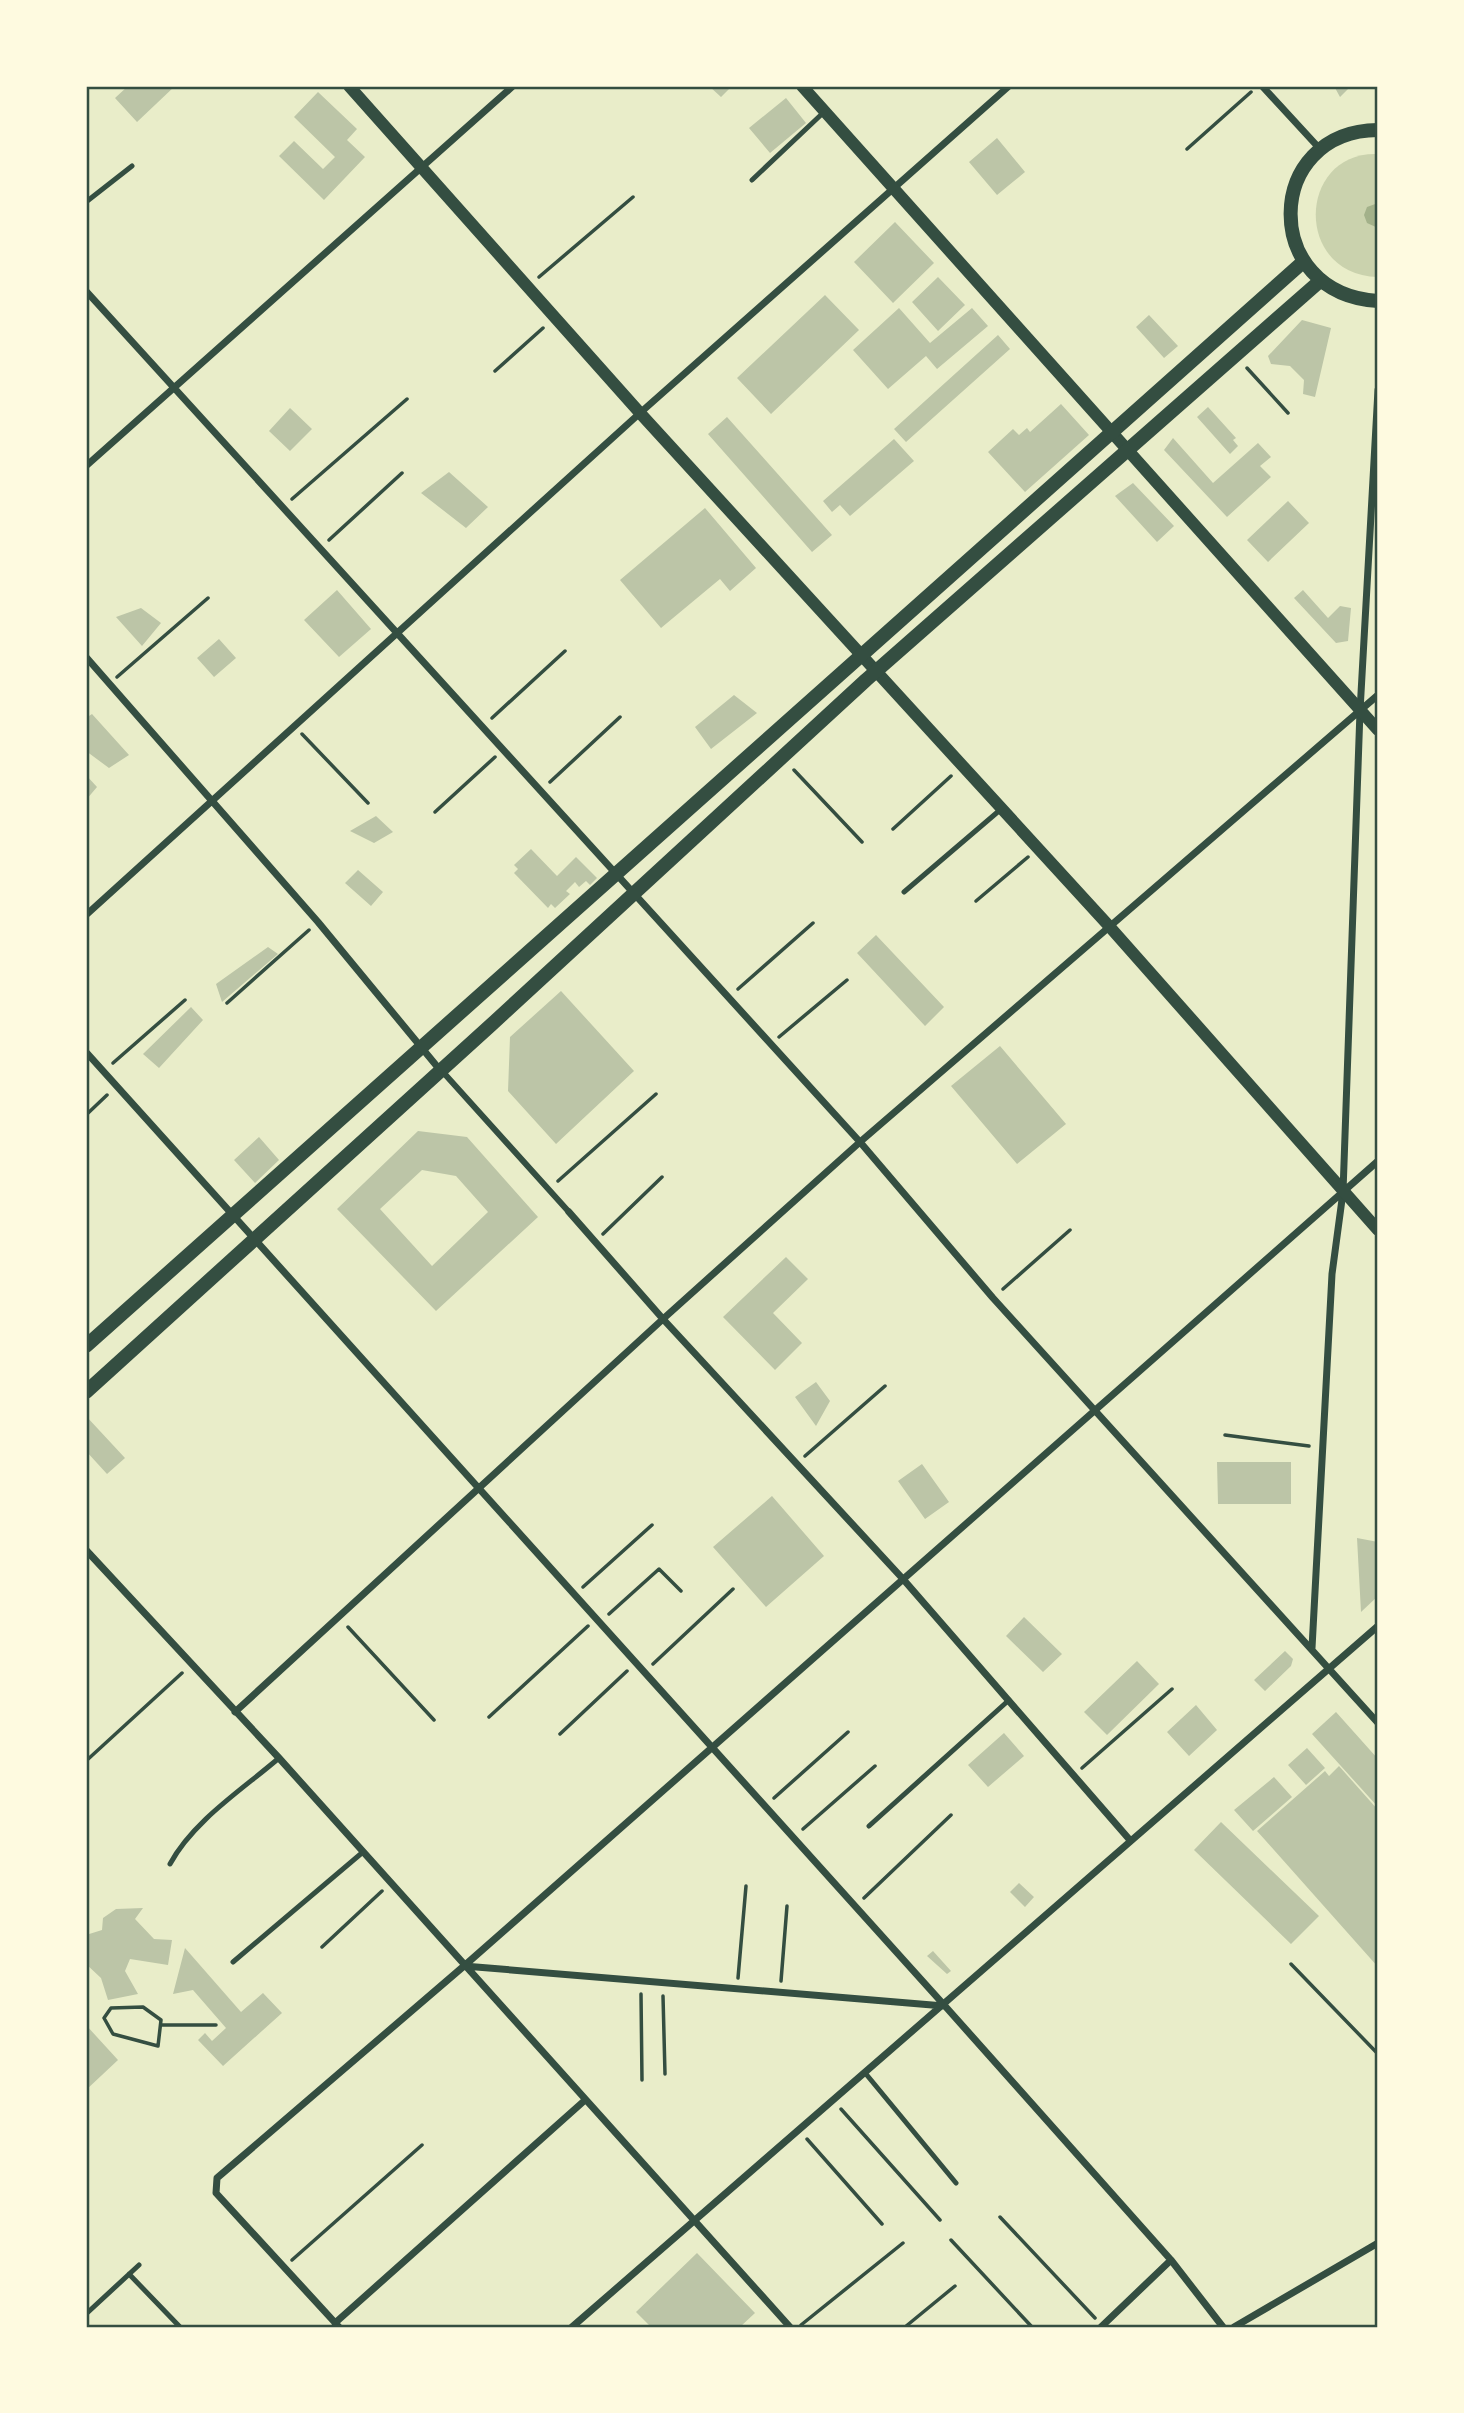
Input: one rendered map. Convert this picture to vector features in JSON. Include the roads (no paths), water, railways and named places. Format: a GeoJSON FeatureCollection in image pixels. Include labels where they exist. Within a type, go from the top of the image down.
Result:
{"type":"FeatureCollection","features":[{"type":"Feature","properties":{"kind":"main road"},"geometry":{"type":"LineString","coordinates":[[1378,130],[1340,137],[1320,149],[1303,168],[1291,203],[1293,240],[1303,262],[1320,281],[1339,293],[1361,300],[1378,301]]}},
{"type":"Feature","properties":{"kind":"main road"},"geometry":{"type":"LineString","coordinates":[[86,1346],[1303,262]]}},
{"type":"Feature","properties":{"kind":"main road"},"geometry":{"type":"LineString","coordinates":[[86,1392],[782,757],[1320,281]]}},
{"type":"Feature","properties":{"kind":"street"},"geometry":{"type":"LineString","coordinates":[[349,86],[640,413],[1109,926],[1378,1230]]}},
{"type":"Feature","properties":{"kind":"street"},"geometry":{"type":"LineString","coordinates":[[86,466],[513,86]]}},
{"type":"Feature","properties":{"kind":"street"},"geometry":{"type":"LineString","coordinates":[[802,86],[1378,730]]}},
{"type":"Feature","properties":{"kind":"street"},"geometry":{"type":"LineString","coordinates":[[86,915],[640,413],[1009,86]]}},
{"type":"Feature","properties":{"kind":"street"},"geometry":{"type":"LineString","coordinates":[[1260,86],[1320,149]]}},
{"type":"Feature","properties":{"kind":"street"},"geometry":{"type":"LineString","coordinates":[[86,292],[860,1142],[993,1298],[1378,1723]]}},
{"type":"Feature","properties":{"kind":"street"},"geometry":{"type":"LineString","coordinates":[[1312,1648],[1332,1274],[1343,1192],[1360,710],[1378,390]]}},
{"type":"Feature","properties":{"kind":"street"},"geometry":{"type":"LineString","coordinates":[[86,657],[318,922],[440,1070],[663,1319],[903,1579],[1129,1839]]}},
{"type":"Feature","properties":{"kind":"street"},"geometry":{"type":"LineString","coordinates":[[235,1712],[478,1487],[860,1142],[1378,695]]}},
{"type":"Feature","properties":{"kind":"street"},"geometry":{"type":"LineString","coordinates":[[86,1052],[945,2006],[1171,2260],[1223,2327]]}},
{"type":"Feature","properties":{"kind":"street"},"geometry":{"type":"LineString","coordinates":[[584,2101],[337,2325],[216,2193],[214,2185],[217,2178],[464,1966],[1378,1161]]}},
{"type":"Feature","properties":{"kind":"street"},"geometry":{"type":"LineString","coordinates":[[86,1550],[189,1665],[279,1758],[584,2101],[790,2327]]}},
{"type":"Feature","properties":{"kind":"street"},"geometry":{"type":"LineString","coordinates":[[572,2327],[945,2006],[1129,1839],[1331,1669],[1378,1626]]}},
{"type":"Feature","properties":{"kind":"street"},"geometry":{"type":"LineString","coordinates":[[464,1966],[945,2006]]}},
{"type":"Feature","properties":{"kind":"street"},"geometry":{"type":"LineString","coordinates":[[1234,2327],[1378,2244]]}},
{"type":"Feature","properties":{"kind":"street"},"geometry":{"type":"LineString","coordinates":[[1101,2327],[1171,2260]]}},
{"type":"Feature","properties":{"kind":"lane"},"geometry":{"type":"LineString","coordinates":[[752,180],[825,111]]}},
{"type":"Feature","properties":{"kind":"lane"},"geometry":{"type":"LineString","coordinates":[[86,202],[132,166]]}},
{"type":"Feature","properties":{"kind":"lane"},"geometry":{"type":"LineString","coordinates":[[904,892],[1002,808]]}},
{"type":"Feature","properties":{"kind":"lane"},"geometry":{"type":"LineString","coordinates":[[869,1826],[1009,1700]]}},
{"type":"Feature","properties":{"kind":"lane"},"geometry":{"type":"LineString","coordinates":[[170,1864],[178,1849],[194,1832],[279,1758]]}},
{"type":"Feature","properties":{"kind":"lane"},"geometry":{"type":"LineString","coordinates":[[233,1962],[363,1852]]}},
{"type":"Feature","properties":{"kind":"lane"},"geometry":{"type":"LineString","coordinates":[[866,2074],[956,2183]]}},
{"type":"Feature","properties":{"kind":"lane"},"geometry":{"type":"LineString","coordinates":[[86,2314],[139,2265]]}},
{"type":"Feature","properties":{"kind":"lane"},"geometry":{"type":"LineString","coordinates":[[130,2274],[180,2327]]}}]}
